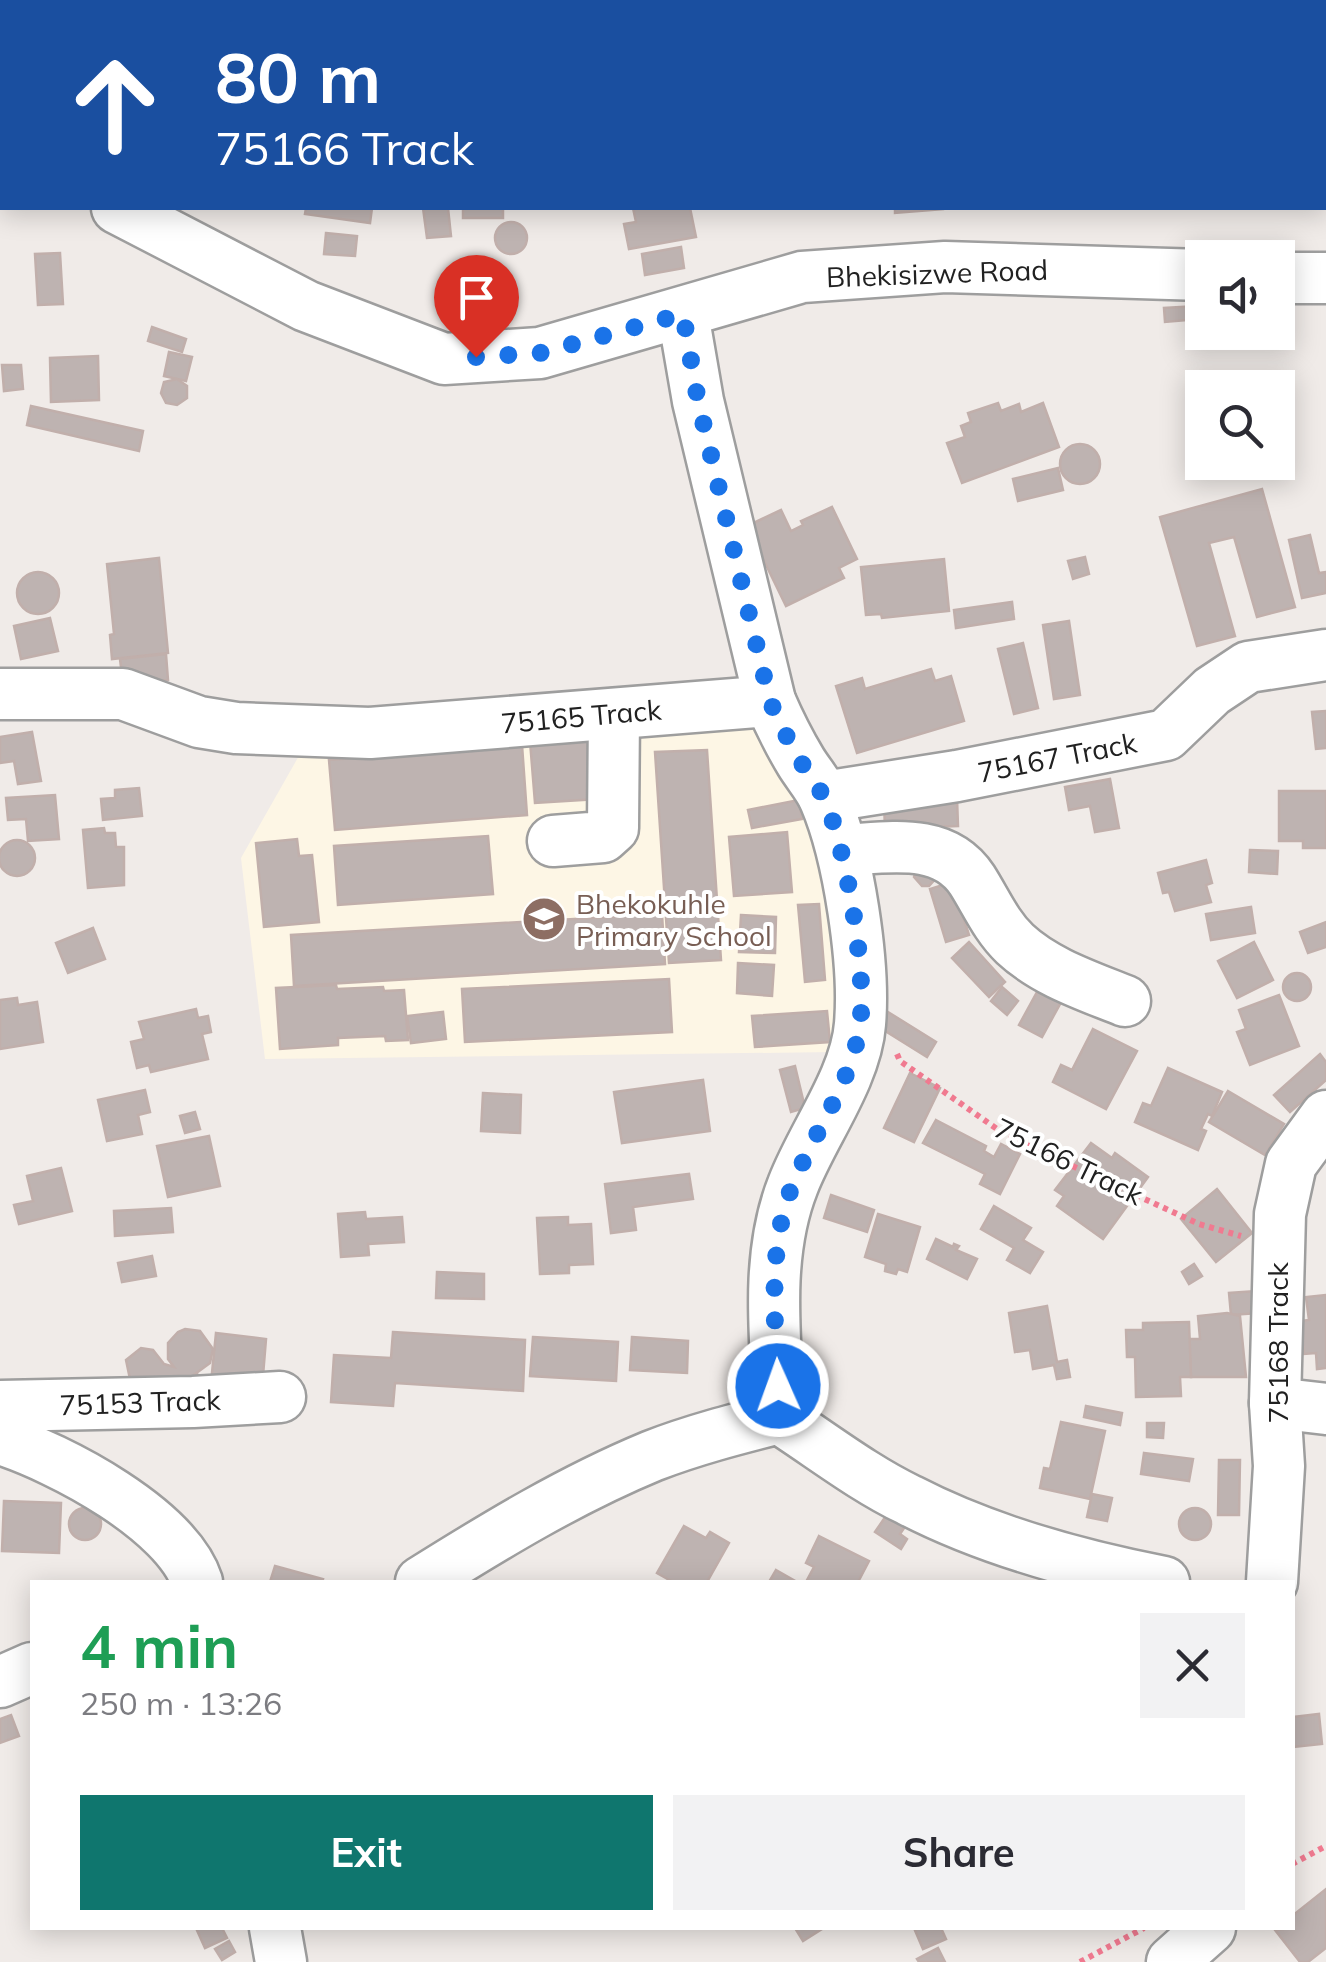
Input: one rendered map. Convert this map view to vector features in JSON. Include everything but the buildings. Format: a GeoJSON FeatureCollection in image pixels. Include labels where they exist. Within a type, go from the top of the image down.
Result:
{"type":"FeatureCollection","features":[{"type":"Feature","properties":{"kind":"street","name":"Bhekisizwe Road"},"geometry":{"type":"LineString","coordinates":[[135,211],[306,306],[444,359],[540,353],[802,277],[946,267],[1185,274]]}},
{"type":"Feature","properties":{"kind":"street"},"geometry":{"type":"LineString","coordinates":[[1295,278],[1326,278]]}},
{"type":"Feature","properties":{"kind":"street"},"geometry":{"type":"LineString","coordinates":[[683,314],[698,401],[770,701],[785,735],[824,797],[843,850],[860,976],[860,1028],[848,1069],[792,1185],[782,1220],[774,1290],[779,1418]]}},
{"type":"Feature","properties":{"kind":"street","name":"75167 Track"},"geometry":{"type":"LineString","coordinates":[[824,797],[957,776],[1166,735],[1212,691],[1248,667],[1326,655]]}},
{"type":"Feature","properties":{"kind":"street","name":"75165 Track"},"geometry":{"type":"LineString","coordinates":[[0,694],[122,694],[199,722],[236,728],[370,733],[770,701]]}},
{"type":"Feature","properties":{"kind":"street"},"geometry":{"type":"LineString","coordinates":[[553,841],[603,837],[614,828],[614,714]]}},
{"type":"Feature","properties":{"kind":"street"},"geometry":{"type":"LineString","coordinates":[[843,850],[900,846],[948,857],[969,875],[1001,931],[1019,949],[1060,974],[1125,1001]]}},
{"type":"Feature","properties":{"kind":"street","name":"75168 Track"},"geometry":{"type":"LineString","coordinates":[[1272,1580],[1280,1466],[1275,1404],[1276,1246],[1291,1164],[1326,1116]]}},
{"type":"Feature","properties":{"kind":"street","name":"75153 Track"},"geometry":{"type":"LineString","coordinates":[[0,1406],[280,1396]]}},
{"type":"Feature","properties":{"kind":"street"},"geometry":{"type":"LineString","coordinates":[[1275,1404],[1326,1409]]}},
{"type":"Feature","properties":{"kind":"street"},"geometry":{"type":"LineString","coordinates":[[425,1580],[516,1522],[640,1462],[779,1418],[905,1499],[964,1526],[1091,1568],[1154,1580]]}},
{"type":"Feature","properties":{"kind":"street"},"geometry":{"type":"LineString","coordinates":[[0,1439],[118,1497],[142,1514],[170,1538],[196,1580]]}},
{"type":"Feature","properties":{"kind":"street"},"geometry":{"type":"LineString","coordinates":[[0,1682],[30,1669]]}},
{"type":"Feature","properties":{"kind":"street"},"geometry":{"type":"LineString","coordinates":[[275,1930],[281,1962]]}},
{"type":"Feature","properties":{"kind":"street"},"geometry":{"type":"LineString","coordinates":[[1172,1962],[1208,1930]]}},
{"type":"Feature","properties":{"kind":"path","name":"75166 Track"},"geometry":{"type":"LineString","coordinates":[[892,1044],[900,1062],[1008,1136],[1199,1224],[1276,1246]]}},
{"type":"Feature","properties":{"kind":"path"},"geometry":{"type":"LineString","coordinates":[[1295,1862],[1326,1846]]}},
{"type":"Feature","properties":{"kind":"path"},"geometry":{"type":"LineString","coordinates":[[1080,1962],[1140,1930]]}},
{"type":"Feature","properties":{"kind":"shaded area","name":"Bhekokuhle Primary School"},"geometry":{"type":"Polygon","coordinates":[[[733,712],[753,728],[806,789],[844,981],[834,1052],[265,1059],[241,858],[300,754],[733,712]]]}},
{"type":"Feature","properties":{"kind":"place","name":"Bhekokuhle Primary School"},"geometry":{"type":"Point","coordinates":[544,919]}},
{"type":"Feature","properties":{"kind":"route"},"geometry":{"type":"LineString","coordinates":[[476,357],[540,353],[683,314],[698,401],[770,701],[785,735],[824,797],[843,850],[860,976],[860,1028],[848,1069],[792,1185],[782,1220],[774,1290],[778,1386]]}}]}
